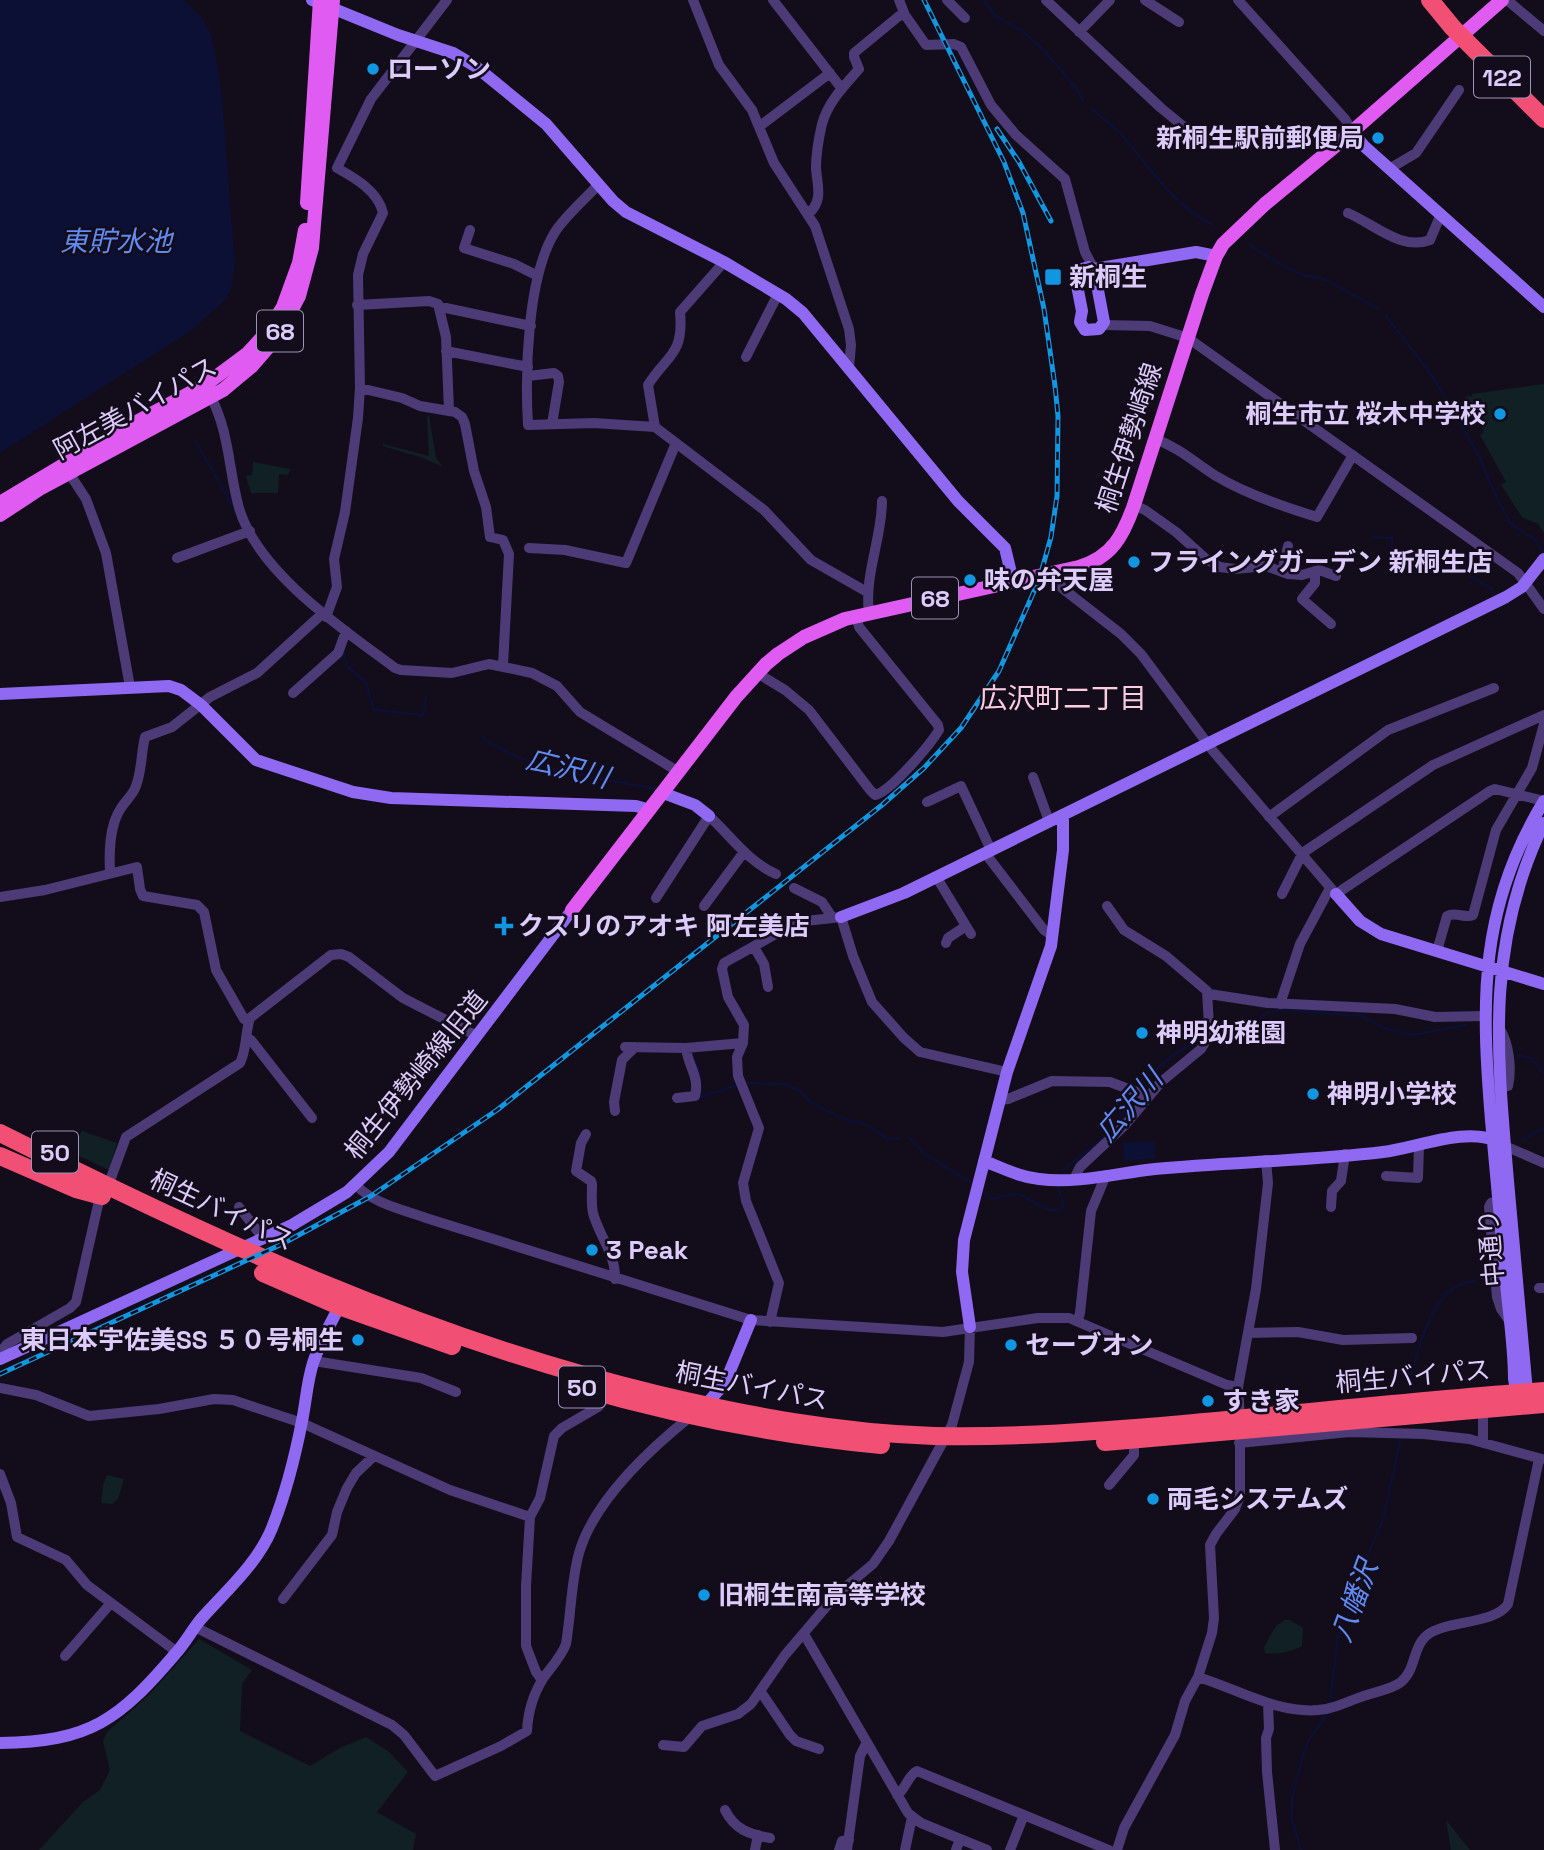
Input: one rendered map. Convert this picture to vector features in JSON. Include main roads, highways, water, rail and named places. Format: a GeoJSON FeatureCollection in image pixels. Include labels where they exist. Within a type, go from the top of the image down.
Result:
{"type":"FeatureCollection","features":[{"type":"Feature","properties":{"kind":"highway","name":"122"},"geometry":{"type":"LineString","coordinates":[[1430,0],[1544,119]]}},
{"type":"Feature","properties":{"kind":"highway","name":"50"},"geometry":{"type":"LineString","coordinates":[[0,1120],[49,1150],[91,1171],[105,1191]]}},
{"type":"Feature","properties":{"kind":"highway","name":"桐生バイパス"},"geometry":{"type":"LineString","coordinates":[[0,1133],[105,1191]]}},
{"type":"Feature","properties":{"kind":"highway","name":"桐生バイパス"},"geometry":{"type":"LineString","coordinates":[[0,1146],[425,1337],[608,1395],[698,1411],[928,1441],[1023,1447],[1134,1440],[1482,1409],[1527,1396]]}},
{"type":"Feature","properties":{"kind":"highway","name":"50"},"geometry":{"type":"LineString","coordinates":[[0,1156],[76,1189],[105,1191]]}},
{"type":"Feature","properties":{"kind":"highway","name":"桐生バイパス"},"geometry":{"type":"LineString","coordinates":[[342,1300],[698,1411]]}},
{"type":"Feature","properties":{"kind":"highway","name":"桐生バイパス"},"geometry":{"type":"LineString","coordinates":[[958,1442],[1064,1434],[1239,1431],[1527,1396],[1544,1404]]}},
{"type":"Feature","properties":{"kind":"main road","name":"桐生伊勢崎線"},"geometry":{"type":"LineString","coordinates":[[572,910],[757,673],[778,654],[804,637],[862,614],[1086,565],[1109,551],[1125,530],[1216,256],[1225,242],[1265,204],[1502,0]]}},
{"type":"Feature","properties":{"kind":"main road","name":"阿左美バイパス"},"geometry":{"type":"LineString","coordinates":[[0,515],[208,391],[259,342],[276,319],[292,288],[303,242],[323,2]]}},
{"type":"Feature","properties":{"kind":"main road","name":"阿左美バイパス"},"geometry":{"type":"LineString","coordinates":[[0,503],[122,430],[208,391]]}},
{"type":"Feature","properties":{"kind":"water","name":"東貯水池"},"geometry":{"type":"Polygon","coordinates":[[[0,0],[184,0],[201,17],[210,32],[215,51],[222,97],[235,265],[230,292],[223,302],[192,330],[0,453],[0,0]]]}},
{"type":"Feature","properties":{"kind":"water"},"geometry":{"type":"Polygon","coordinates":[[[1154,1141],[1155,1158],[1124,1161],[1123,1143],[1154,1141]]]}},
{"type":"Feature","properties":{"kind":"waterway"},"geometry":{"type":"LineString","coordinates":[[984,0],[995,16],[1021,30],[1045,51],[1083,100]]}},
{"type":"Feature","properties":{"kind":"waterway"},"geometry":{"type":"LineString","coordinates":[[1092,109],[1121,134],[1173,196],[1213,225]]}},
{"type":"Feature","properties":{"kind":"waterway"},"geometry":{"type":"LineString","coordinates":[[1250,245],[1284,266],[1304,275],[1322,278],[1377,308]]}},
{"type":"Feature","properties":{"kind":"waterway"},"geometry":{"type":"LineString","coordinates":[[1386,316],[1433,377],[1479,456],[1510,523],[1534,539],[1542,551]]}},
{"type":"Feature","properties":{"kind":"waterway","name":"広沢川"},"geometry":{"type":"LineString","coordinates":[[195,440],[232,505]]}},
{"type":"Feature","properties":{"kind":"waterway"},"geometry":{"type":"LineString","coordinates":[[1373,537],[1392,538],[1391,566],[1415,572],[1435,569],[1450,573],[1463,572],[1494,590]]}},
{"type":"Feature","properties":{"kind":"waterway"},"geometry":{"type":"LineString","coordinates":[[343,652],[347,666],[366,683],[374,710],[423,715],[426,698]]}},
{"type":"Feature","properties":{"kind":"waterway","name":"広沢川"},"geometry":{"type":"LineString","coordinates":[[482,738],[502,750],[545,766],[657,789]]}},
{"type":"Feature","properties":{"kind":"waterway","name":"広沢川"},"geometry":{"type":"LineString","coordinates":[[1214,1035],[1230,1026],[1251,1030],[1265,1013],[1282,1010],[1362,1016],[1384,1028],[1412,1035],[1466,1025]]}},
{"type":"Feature","properties":{"kind":"waterway","name":"広沢川"},"geometry":{"type":"LineString","coordinates":[[1140,1090],[1165,1061],[1198,1041]]}},
{"type":"Feature","properties":{"kind":"waterway"},"geometry":{"type":"LineString","coordinates":[[691,1053],[700,1073],[701,1097],[737,1085]]}},
{"type":"Feature","properties":{"kind":"waterway","name":"広沢川"},"geometry":{"type":"LineString","coordinates":[[1517,1055],[1533,1059],[1544,1074]]}},
{"type":"Feature","properties":{"kind":"waterway"},"geometry":{"type":"LineString","coordinates":[[746,1083],[784,1084],[799,1090],[810,1101],[841,1118],[867,1125],[888,1139],[900,1138]]}},
{"type":"Feature","properties":{"kind":"waterway","name":"広沢川"},"geometry":{"type":"LineString","coordinates":[[1063,1170],[1106,1136],[1136,1096]]}},
{"type":"Feature","properties":{"kind":"waterway","name":"八幡沢"},"geometry":{"type":"LineString","coordinates":[[1523,1140],[1544,1128]]}},
{"type":"Feature","properties":{"kind":"waterway","name":"広沢川"},"geometry":{"type":"LineString","coordinates":[[910,1138],[926,1155],[970,1182]]}},
{"type":"Feature","properties":{"kind":"waterway","name":"広沢川"},"geometry":{"type":"LineString","coordinates":[[982,1192],[993,1199],[1016,1194],[1046,1209],[1058,1210],[1064,1207],[1057,1184]]}},
{"type":"Feature","properties":{"kind":"waterway","name":"八幡沢"},"geometry":{"type":"LineString","coordinates":[[1410,1389],[1418,1351],[1435,1310],[1452,1289],[1475,1281]]}},
{"type":"Feature","properties":{"kind":"waterway","name":"八幡沢"},"geometry":{"type":"LineString","coordinates":[[1330,1703],[1338,1635],[1356,1599],[1365,1561],[1384,1517],[1401,1435]]}},
{"type":"Feature","properties":{"kind":"waterway","name":"八幡沢"},"geometry":{"type":"LineString","coordinates":[[1301,1850],[1292,1818],[1294,1791],[1308,1742],[1329,1710]]}},
{"type":"Feature","properties":{"kind":"railway"},"geometry":{"type":"LineString","coordinates":[[0,1374],[282,1244],[371,1196],[497,1110],[882,805],[924,768],[961,728],[999,671],[1039,580],[1051,537],[1057,496],[1058,416],[1044,309],[1023,213],[1004,162],[924,0]]}},
{"type":"Feature","properties":{"kind":"railway"},"geometry":{"type":"LineString","coordinates":[[997,129],[1019,162],[1051,221]]}},
{"type":"Feature","properties":{"kind":"place","name":"ローソン"},"geometry":{"type":"Point","coordinates":[373,69]}},
{"type":"Feature","properties":{"kind":"place","name":"新桐生駅前郵便局"},"geometry":{"type":"Point","coordinates":[1378,138]}},
{"type":"Feature","properties":{"kind":"place","name":"新桐生"},"geometry":{"type":"Point","coordinates":[1053,277]}},
{"type":"Feature","properties":{"kind":"place","name":"桐生市立 桜木中学校"},"geometry":{"type":"Point","coordinates":[1500,414]}},
{"type":"Feature","properties":{"kind":"place","name":"フライングガーデン 新桐生店"},"geometry":{"type":"Point","coordinates":[1134,562]}},
{"type":"Feature","properties":{"kind":"place","name":"味の弁天屋"},"geometry":{"type":"Point","coordinates":[970,580]}},
{"type":"Feature","properties":{"kind":"place","name":"クスリのアオキ 阿左美店"},"geometry":{"type":"Point","coordinates":[504,926]}},
{"type":"Feature","properties":{"kind":"place","name":"神明幼稚園"},"geometry":{"type":"Point","coordinates":[1142,1033]}},
{"type":"Feature","properties":{"kind":"place","name":"神明小学校"},"geometry":{"type":"Point","coordinates":[1313,1094]}},
{"type":"Feature","properties":{"kind":"place","name":"3 Peak"},"geometry":{"type":"Point","coordinates":[592,1250]}},
{"type":"Feature","properties":{"kind":"place","name":"東日本宇佐美SS ５０号桐生"},"geometry":{"type":"Point","coordinates":[358,1340]}},
{"type":"Feature","properties":{"kind":"place","name":"セーブオン"},"geometry":{"type":"Point","coordinates":[1011,1345]}},
{"type":"Feature","properties":{"kind":"place","name":"すき家"},"geometry":{"type":"Point","coordinates":[1208,1401]}},
{"type":"Feature","properties":{"kind":"place","name":"両毛システムズ"},"geometry":{"type":"Point","coordinates":[1153,1499]}},
{"type":"Feature","properties":{"kind":"place","name":"旧桐生南高等学校"},"geometry":{"type":"Point","coordinates":[704,1595]}},
{"type":"Feature","properties":{"kind":"district","name":"広沢町二丁目"},"geometry":{"type":"Point","coordinates":[1063,698]}}]}
